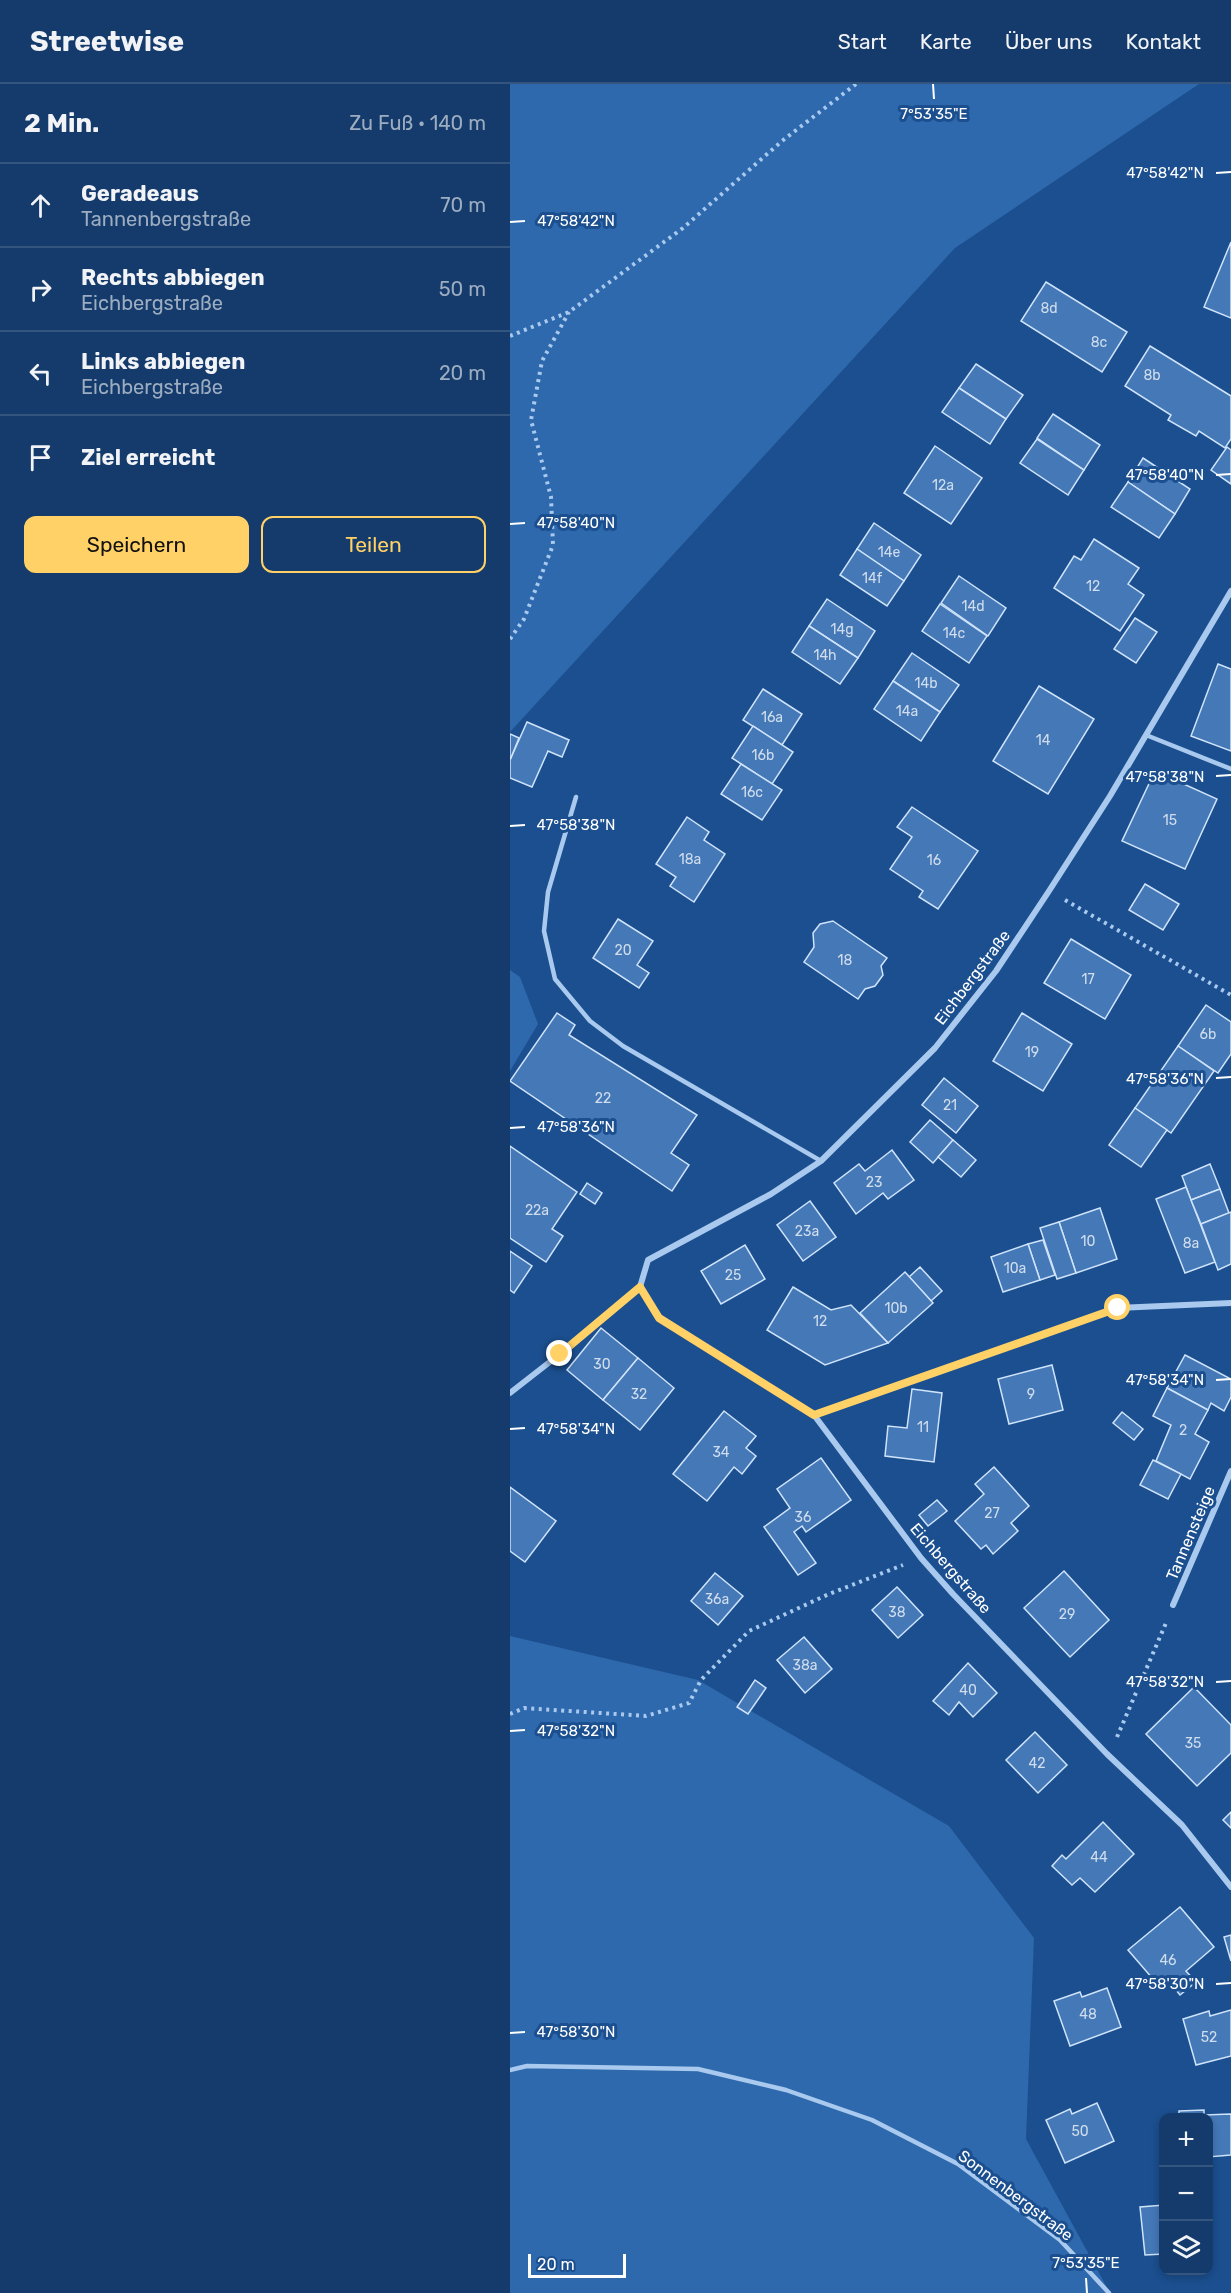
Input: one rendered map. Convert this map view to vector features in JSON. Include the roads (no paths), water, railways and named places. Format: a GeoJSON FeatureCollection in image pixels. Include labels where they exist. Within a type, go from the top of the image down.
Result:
{"type":"FeatureCollection","features":[{"type":"Feature","properties":{"kind":"street","name":"Eichbergstraße"},"geometry":{"type":"LineString","coordinates":[[1231,591],[1146,735],[1049,891],[996,971],[935,1048],[821,1161],[771,1194],[648,1260],[640,1287],[659,1318],[814,1415],[921,1558],[952,1594],[1107,1754],[1182,1825],[1231,1887]]}},
{"type":"Feature","properties":{"kind":"street"},"geometry":{"type":"LineString","coordinates":[[510,1393],[640,1287]]}},
{"type":"Feature","properties":{"kind":"street"},"geometry":{"type":"LineString","coordinates":[[814,1415],[1118,1308],[1231,1303]]}},
{"type":"Feature","properties":{"kind":"street","name":"Tannensteige"},"geometry":{"type":"LineString","coordinates":[[1173,1605],[1231,1471]]}},
{"type":"Feature","properties":{"kind":"lane"},"geometry":{"type":"LineString","coordinates":[[1146,735],[1231,770]]}},
{"type":"Feature","properties":{"kind":"lane"},"geometry":{"type":"LineString","coordinates":[[576,797],[548,892],[544,931],[555,979],[590,1021],[623,1046],[821,1161]]}},
{"type":"Feature","properties":{"kind":"lane","name":"Sonnenbergstraße"},"geometry":{"type":"LineString","coordinates":[[510,2070],[527,2066],[698,2069],[786,2090],[872,2120],[958,2164],[1060,2240],[1109,2293]]}}]}
